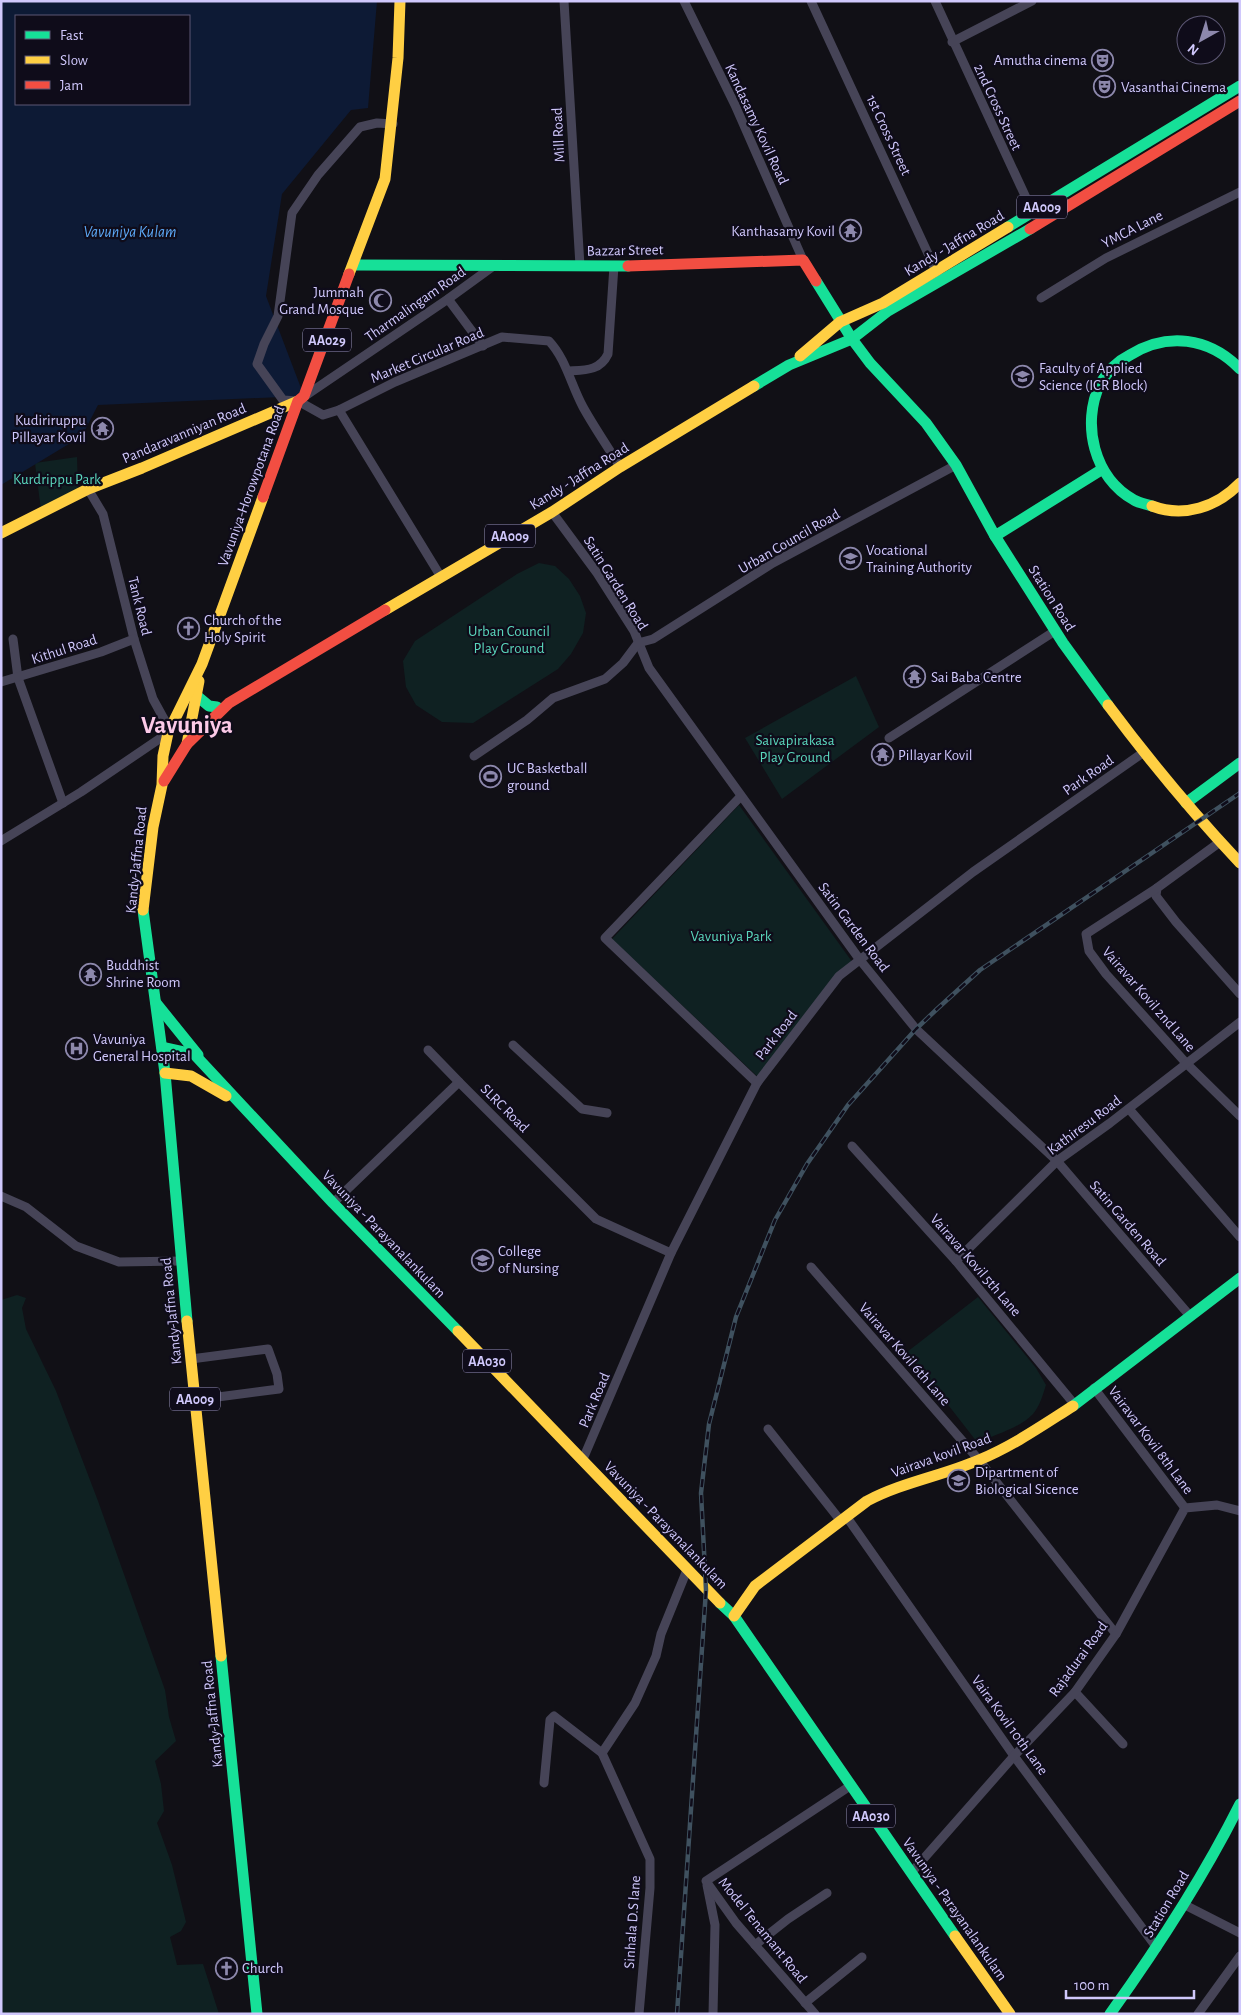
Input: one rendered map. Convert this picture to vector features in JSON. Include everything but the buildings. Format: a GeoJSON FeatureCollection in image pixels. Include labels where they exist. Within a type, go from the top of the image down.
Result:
{"type":"FeatureCollection","features":[{"type":"Feature","properties":{"kind":"main road","name":"Vavuniya-Horowpotana Road"},"geometry":{"type":"LineString","coordinates":[[169,731],[202,664],[385,179],[393,124],[400,1]]}},
{"type":"Feature","properties":{"kind":"main road","name":"Kandy - Jaffna Road"},"geometry":{"type":"LineString","coordinates":[[169,731],[229,703],[552,512],[620,467],[789,365],[852,339],[888,311],[939,276],[982,250],[1033,213],[1240,86]]}},
{"type":"Feature","properties":{"kind":"main road","name":"Kandy - Jaffna Road"},"geometry":{"type":"LineString","coordinates":[[982,250],[1038,224],[1240,101]]}},
{"type":"Feature","properties":{"kind":"main road","name":"Bazzar Street"},"geometry":{"type":"LineString","coordinates":[[354,265],[614,266],[803,260]]}},
{"type":"Feature","properties":{"kind":"main road"},"geometry":{"type":"LineString","coordinates":[[803,260],[852,339]]}},
{"type":"Feature","properties":{"kind":"main road","name":"Kandy - Jaffna Road"},"geometry":{"type":"LineString","coordinates":[[789,365],[840,322],[939,276]]}},
{"type":"Feature","properties":{"kind":"main road","name":"Station Road"},"geometry":{"type":"LineString","coordinates":[[852,339],[870,362],[926,423],[956,465],[996,536],[1055,631],[1144,752],[1186,803],[1240,863]]}},
{"type":"Feature","properties":{"kind":"main road"},"geometry":{"type":"LineString","coordinates":[[1240,369],[1234,361],[1211,347],[1184,340],[1157,341],[1132,351],[1111,368],[1096,391],[1089,418],[1091,445],[1102,470],[1121,493],[1147,508],[1177,513],[1207,507],[1232,492],[1240,483]]}},
{"type":"Feature","properties":{"kind":"main road","name":"Pandaravanniyan Road"},"geometry":{"type":"LineString","coordinates":[[1,533],[88,489],[142,468],[301,399]]}},
{"type":"Feature","properties":{"kind":"main road"},"geometry":{"type":"LineString","coordinates":[[996,536],[1102,470]]}},
{"type":"Feature","properties":{"kind":"main road","name":"Vavuniya-Horowpotana Road"},"geometry":{"type":"LineString","coordinates":[[187,744],[202,664]]}},
{"type":"Feature","properties":{"kind":"main road"},"geometry":{"type":"LineString","coordinates":[[196,696],[209,706],[217,707]]}},
{"type":"Feature","properties":{"kind":"main road","name":"Kandy - Jaffna Road"},"geometry":{"type":"LineString","coordinates":[[187,744],[229,703]]}},
{"type":"Feature","properties":{"kind":"main road","name":"Kandy-Jaffna Road"},"geometry":{"type":"LineString","coordinates":[[169,731],[165,749],[162,785],[153,827],[143,911],[165,1073],[181,1261],[257,2014]]}},
{"type":"Feature","properties":{"kind":"main road"},"geometry":{"type":"LineString","coordinates":[[165,749],[187,744]]}},
{"type":"Feature","properties":{"kind":"main road","name":"Kandy-Jaffna Road"},"geometry":{"type":"LineString","coordinates":[[162,785],[187,744]]}},
{"type":"Feature","properties":{"kind":"main road"},"geometry":{"type":"LineString","coordinates":[[1186,803],[1240,763]]}},
{"type":"Feature","properties":{"kind":"main road"},"geometry":{"type":"LineString","coordinates":[[155,1002],[215,1075]]}},
{"type":"Feature","properties":{"kind":"main road","name":"AA030"},"geometry":{"type":"LineString","coordinates":[[162,1047],[194,1054],[215,1075],[240,1105]]}},
{"type":"Feature","properties":{"kind":"main road","name":"AA030"},"geometry":{"type":"LineString","coordinates":[[165,1073],[184,1072],[200,1079],[240,1105]]}},
{"type":"Feature","properties":{"kind":"main road","name":"Vavuniya - Parayanalankulam"},"geometry":{"type":"LineString","coordinates":[[240,1105],[333,1204],[583,1460],[687,1570],[734,1616],[850,1786],[1010,2014]]}},
{"type":"Feature","properties":{"kind":"main road","name":"Vairava kovil Road"},"geometry":{"type":"LineString","coordinates":[[734,1616],[755,1586],[867,1501],[886,1491],[979,1460],[1028,1435],[1075,1405],[1094,1388],[1240,1278]]}},
{"type":"Feature","properties":{"kind":"main road","name":"Station Road"},"geometry":{"type":"LineString","coordinates":[[1116,2012],[1224,1837],[1240,1804]]}},
{"type":"Feature","properties":{"kind":"street","name":"Mill Road"},"geometry":{"type":"LineString","coordinates":[[564,1],[580,266]]}},
{"type":"Feature","properties":{"kind":"street","name":"Kandasamy Kovil Road"},"geometry":{"type":"LineString","coordinates":[[684,1],[735,105],[803,260]]}},
{"type":"Feature","properties":{"kind":"street","name":"1st Cross Street"},"geometry":{"type":"LineString","coordinates":[[811,1],[939,276]]}},
{"type":"Feature","properties":{"kind":"street","name":"2nd Cross Street"},"geometry":{"type":"LineString","coordinates":[[935,1],[952,42],[1038,224]]}},
{"type":"Feature","properties":{"kind":"street"},"geometry":{"type":"LineString","coordinates":[[952,42],[1032,1]]}},
{"type":"Feature","properties":{"kind":"street","name":"Market Circular Road"},"geometry":{"type":"LineString","coordinates":[[393,124],[376,123],[360,128],[318,175],[292,213],[278,316],[264,344],[258,364],[283,400],[301,399],[323,415],[339,410],[394,382],[502,338],[549,341],[555,347],[568,371],[583,407],[620,467]]}},
{"type":"Feature","properties":{"kind":"street","name":"YMCA Lane"},"geometry":{"type":"LineString","coordinates":[[1041,298],[1106,258],[1240,192]]}},
{"type":"Feature","properties":{"kind":"street"},"geometry":{"type":"LineString","coordinates":[[568,371],[596,369],[604,363],[608,354],[614,266]]}},
{"type":"Feature","properties":{"kind":"street","name":"Tharmalingam Road"},"geometry":{"type":"LineString","coordinates":[[301,399],[492,267]]}},
{"type":"Feature","properties":{"kind":"street"},"geometry":{"type":"LineString","coordinates":[[448,299],[483,346]]}},
{"type":"Feature","properties":{"kind":"street"},"geometry":{"type":"LineString","coordinates":[[339,410],[441,577]]}},
{"type":"Feature","properties":{"kind":"street","name":"Urban Council Road"},"geometry":{"type":"LineString","coordinates":[[638,643],[653,639],[773,563],[956,465]]}},
{"type":"Feature","properties":{"kind":"street","name":"Tank Road"},"geometry":{"type":"LineString","coordinates":[[88,489],[103,514],[134,639],[153,699],[169,731]]}},
{"type":"Feature","properties":{"kind":"street","name":"Satin Garden Road"},"geometry":{"type":"LineString","coordinates":[[552,512],[597,573],[634,630],[649,668],[860,960],[916,1029],[1057,1160],[1190,1316]]}},
{"type":"Feature","properties":{"kind":"street"},"geometry":{"type":"LineString","coordinates":[[889,738],[1055,631]]}},
{"type":"Feature","properties":{"kind":"street"},"geometry":{"type":"LineString","coordinates":[[13,639],[18,678],[63,802]]}},
{"type":"Feature","properties":{"kind":"street","name":"Kithul Road"},"geometry":{"type":"LineString","coordinates":[[1,682],[101,652],[134,639]]}},
{"type":"Feature","properties":{"kind":"street"},"geometry":{"type":"LineString","coordinates":[[474,756],[527,720],[553,698],[605,679],[623,664],[638,643]]}},
{"type":"Feature","properties":{"kind":"street"},"geometry":{"type":"LineString","coordinates":[[1,842],[135,756],[169,731]]}},
{"type":"Feature","properties":{"kind":"street"},"geometry":{"type":"LineString","coordinates":[[135,756],[165,749]]}},
{"type":"Feature","properties":{"kind":"street","name":"Park Road"},"geometry":{"type":"LineString","coordinates":[[583,1460],[671,1253],[757,1083],[839,976],[974,872],[1144,752]]}},
{"type":"Feature","properties":{"kind":"street"},"geometry":{"type":"LineString","coordinates":[[741,796],[605,938],[757,1083]]}},
{"type":"Feature","properties":{"kind":"street"},"geometry":{"type":"LineString","coordinates":[[1220,842],[1157,888],[1156,896],[1240,994]]}},
{"type":"Feature","properties":{"kind":"street","name":"Vairavar Kovil 2nd Lane"},"geometry":{"type":"LineString","coordinates":[[1157,888],[1086,934],[1089,950],[1106,974],[1186,1063],[1240,1116]]}},
{"type":"Feature","properties":{"kind":"street","name":"Kathiresu Road"},"geometry":{"type":"LineString","coordinates":[[956,1261],[1057,1160],[1129,1109],[1240,1022]]}},
{"type":"Feature","properties":{"kind":"street"},"geometry":{"type":"LineString","coordinates":[[513,1045],[582,1109],[607,1112]]}},
{"type":"Feature","properties":{"kind":"street"},"geometry":{"type":"LineString","coordinates":[[428,1050],[459,1082]]}},
{"type":"Feature","properties":{"kind":"street","name":"SLRC Road"},"geometry":{"type":"LineString","coordinates":[[333,1204],[459,1082],[596,1219],[671,1253]]}},
{"type":"Feature","properties":{"kind":"street"},"geometry":{"type":"LineString","coordinates":[[1129,1109],[1240,1237]]}},
{"type":"Feature","properties":{"kind":"street","name":"Vairavar Kovil 5th Lane"},"geometry":{"type":"LineString","coordinates":[[852,1146],[956,1261],[1075,1405]]}},
{"type":"Feature","properties":{"kind":"street"},"geometry":{"type":"LineString","coordinates":[[1,1196],[26,1207],[76,1246],[119,1262],[181,1261]]}},
{"type":"Feature","properties":{"kind":"street","name":"Vairavar Kovil 6th Lane"},"geometry":{"type":"LineString","coordinates":[[811,1267],[979,1460],[1116,1634]]}},
{"type":"Feature","properties":{"kind":"street"},"geometry":{"type":"LineString","coordinates":[[191,1359],[268,1349],[277,1374],[279,1389],[195,1400]]}},
{"type":"Feature","properties":{"kind":"street","name":"Vairavar Kovil 8th Lane"},"geometry":{"type":"LineString","coordinates":[[1094,1388],[1185,1508]]}},
{"type":"Feature","properties":{"kind":"street","name":"Vaira Kovil 10th Lane"},"geometry":{"type":"LineString","coordinates":[[768,1429],[843,1518],[1014,1756],[1157,1948]]}},
{"type":"Feature","properties":{"kind":"street"},"geometry":{"type":"LineString","coordinates":[[1185,1508],[1217,1506],[1240,1511]]}},
{"type":"Feature","properties":{"kind":"street","name":"Rajadurai Road"},"geometry":{"type":"LineString","coordinates":[[911,1872],[1014,1756],[1075,1692],[1116,1634],[1185,1508]]}},
{"type":"Feature","properties":{"kind":"street"},"geometry":{"type":"LineString","coordinates":[[602,1753],[635,1703],[656,1656],[661,1634],[687,1570]]}},
{"type":"Feature","properties":{"kind":"street"},"geometry":{"type":"LineString","coordinates":[[1075,1692],[1124,1744]]}},
{"type":"Feature","properties":{"kind":"street","name":"Sinhala D.S lane"},"geometry":{"type":"LineString","coordinates":[[544,1783],[550,1720],[554,1716],[602,1753],[650,1859],[650,1888],[639,2014]]}},
{"type":"Feature","properties":{"kind":"street","name":"Model Tenamant Road"},"geometry":{"type":"LineString","coordinates":[[815,2014],[755,1945],[706,1881],[850,1786]]}},
{"type":"Feature","properties":{"kind":"street"},"geometry":{"type":"LineString","coordinates":[[706,1881],[715,1925],[713,2014]]}},
{"type":"Feature","properties":{"kind":"street"},"geometry":{"type":"LineString","coordinates":[[755,1945],[788,1919],[827,1893]]}},
{"type":"Feature","properties":{"kind":"street"},"geometry":{"type":"LineString","coordinates":[[1183,1904],[1240,1933]]}},
{"type":"Feature","properties":{"kind":"street"},"geometry":{"type":"LineString","coordinates":[[1198,2014],[1240,1956]]}},
{"type":"Feature","properties":{"kind":"street"},"geometry":{"type":"LineString","coordinates":[[805,2003],[862,1957]]}},
{"type":"Feature","properties":{"kind":"green space","name":"Kurdrippu Park"},"geometry":{"type":"Polygon","coordinates":[[[77,457],[78,491],[41,510],[35,463],[77,457]]]}},
{"type":"Feature","properties":{"kind":"green space","name":"Urban Council Play Ground"},"geometry":{"type":"Polygon","coordinates":[[[539,563],[555,566],[569,579],[580,596],[586,613],[583,633],[571,654],[558,669],[473,723],[442,722],[416,705],[406,687],[403,661],[415,641],[517,574],[539,563]]]}},
{"type":"Feature","properties":{"kind":"green space","name":"Saivapirakasa Play Ground"},"geometry":{"type":"Polygon","coordinates":[[[856,676],[879,727],[782,799],[745,738],[856,676]]]}},
{"type":"Feature","properties":{"kind":"green space","name":"Vavuniya Park"},"geometry":{"type":"Polygon","coordinates":[[[739,805],[853,963],[758,1077],[612,939],[739,805]]]}},
{"type":"Feature","properties":{"kind":"green space"},"geometry":{"type":"Polygon","coordinates":[[[17,1295],[26,1298],[22,1308],[26,1329],[56,1391],[98,1501],[165,1690],[169,1717],[176,1741],[155,1761],[161,1784],[164,1811],[157,1823],[172,1865],[186,1922],[181,1931],[170,1937],[177,1965],[203,1964],[219,2014],[1,2014],[1,1300],[17,1295]]]}},
{"type":"Feature","properties":{"kind":"green space"},"geometry":{"type":"Polygon","coordinates":[[[978,1297],[1036,1368],[1046,1385],[1038,1407],[1028,1419],[1007,1431],[977,1442],[907,1352],[978,1297]]]}},
{"type":"Feature","properties":{"kind":"water","name":"Vavuniya Kulam"},"geometry":{"type":"Polygon","coordinates":[[[1,1],[377,1],[368,108],[351,110],[282,194],[266,296],[304,396],[98,405],[82,436],[1,485],[1,1]]]}},
{"type":"Feature","properties":{"kind":"railway"},"geometry":{"type":"LineString","coordinates":[[677,2014],[706,1590],[701,1493],[709,1424],[736,1317],[775,1220],[807,1164],[848,1105],[916,1029],[937,1009],[980,970],[1240,793]]}},
{"type":"Feature","properties":{"kind":"traffic: fast"},"geometry":{"type":"LineString","coordinates":[[1008,227],[1240,86]]}},
{"type":"Feature","properties":{"kind":"traffic: fast"},"geometry":{"type":"LineString","coordinates":[[754,386],[789,365],[852,339],[888,311],[1030,229]]}},
{"type":"Feature","properties":{"kind":"traffic: fast"},"geometry":{"type":"LineString","coordinates":[[354,265],[628,266]]}},
{"type":"Feature","properties":{"kind":"traffic: fast"},"geometry":{"type":"LineString","coordinates":[[816,281],[852,339],[870,363],[926,423],[956,465],[995,536],[1063,643],[1108,705]]}},
{"type":"Feature","properties":{"kind":"traffic: fast"},"geometry":{"type":"LineString","coordinates":[[1152,506],[1136,501],[1120,490],[1109,478],[1101,464],[1095,449],[1092,432],[1094,400],[1100,384],[1109,371],[1126,357],[1158,343],[1173,341],[1201,344],[1228,358],[1240,369]]}},
{"type":"Feature","properties":{"kind":"traffic: fast"},"geometry":{"type":"LineString","coordinates":[[995,536],[1101,470]]}},
{"type":"Feature","properties":{"kind":"traffic: fast"},"geometry":{"type":"LineString","coordinates":[[197,696],[209,706],[217,707]]}},
{"type":"Feature","properties":{"kind":"traffic: fast"},"geometry":{"type":"LineString","coordinates":[[1186,803],[1240,763]]}},
{"type":"Feature","properties":{"kind":"traffic: fast"},"geometry":{"type":"LineString","coordinates":[[143,910],[165,1073],[187,1321]]}},
{"type":"Feature","properties":{"kind":"traffic: fast"},"geometry":{"type":"LineString","coordinates":[[156,1003],[198,1055]]}},
{"type":"Feature","properties":{"kind":"traffic: fast"},"geometry":{"type":"LineString","coordinates":[[162,1047],[194,1054],[333,1203],[458,1331]]}},
{"type":"Feature","properties":{"kind":"traffic: fast"},"geometry":{"type":"LineString","coordinates":[[1073,1406],[1240,1278]]}},
{"type":"Feature","properties":{"kind":"traffic: fast"},"geometry":{"type":"LineString","coordinates":[[720,1603],[734,1616],[955,1936]]}},
{"type":"Feature","properties":{"kind":"traffic: fast"},"geometry":{"type":"LineString","coordinates":[[221,1656],[257,2014]]}},
{"type":"Feature","properties":{"kind":"traffic: fast"},"geometry":{"type":"LineString","coordinates":[[1110,2014],[1179,1912],[1211,1859],[1240,1804]]}},
{"type":"Feature","properties":{"kind":"traffic: slow"},"geometry":{"type":"LineString","coordinates":[[349,274],[385,179],[398,58],[400,1]]}},
{"type":"Feature","properties":{"kind":"traffic: slow"},"geometry":{"type":"LineString","coordinates":[[800,356],[840,322],[883,303],[1008,227]]}},
{"type":"Feature","properties":{"kind":"traffic: slow"},"geometry":{"type":"LineString","coordinates":[[385,610],[552,512],[620,467],[754,386]]}},
{"type":"Feature","properties":{"kind":"traffic: slow"},"geometry":{"type":"LineString","coordinates":[[1,533],[88,489],[142,468],[298,401]]}},
{"type":"Feature","properties":{"kind":"traffic: slow"},"geometry":{"type":"LineString","coordinates":[[1152,506],[1176,511],[1199,508],[1221,498],[1240,483]]}},
{"type":"Feature","properties":{"kind":"traffic: slow"},"geometry":{"type":"LineString","coordinates":[[143,910],[153,827],[162,785],[163,756],[168,733],[202,664],[263,497]]}},
{"type":"Feature","properties":{"kind":"traffic: slow"},"geometry":{"type":"LineString","coordinates":[[187,744],[199,681]]}},
{"type":"Feature","properties":{"kind":"traffic: slow"},"geometry":{"type":"LineString","coordinates":[[1108,705],[1172,786],[1240,863]]}},
{"type":"Feature","properties":{"kind":"traffic: slow"},"geometry":{"type":"LineString","coordinates":[[165,1073],[191,1076],[226,1096]]}},
{"type":"Feature","properties":{"kind":"traffic: slow"},"geometry":{"type":"LineString","coordinates":[[187,1321],[221,1656]]}},
{"type":"Feature","properties":{"kind":"traffic: slow"},"geometry":{"type":"LineString","coordinates":[[458,1331],[720,1603]]}},
{"type":"Feature","properties":{"kind":"traffic: slow"},"geometry":{"type":"LineString","coordinates":[[734,1616],[755,1586],[867,1501],[894,1489],[965,1466],[992,1454],[1073,1406]]}},
{"type":"Feature","properties":{"kind":"traffic: slow"},"geometry":{"type":"LineString","coordinates":[[955,1936],[1010,2014]]}},
{"type":"Feature","properties":{"kind":"traffic: jam"},"geometry":{"type":"LineString","coordinates":[[1030,229],[1240,101]]}},
{"type":"Feature","properties":{"kind":"traffic: jam"},"geometry":{"type":"LineString","coordinates":[[628,266],[803,260],[816,281]]}},
{"type":"Feature","properties":{"kind":"traffic: jam"},"geometry":{"type":"LineString","coordinates":[[263,497],[298,401],[304,396],[349,274]]}},
{"type":"Feature","properties":{"kind":"traffic: jam"},"geometry":{"type":"LineString","coordinates":[[164,781],[187,744],[229,703],[385,610]]}},
{"type":"Feature","properties":{"kind":"place","name":"Amutha cinema"},"geometry":{"type":"Point","coordinates":[1103,60]}},
{"type":"Feature","properties":{"kind":"place","name":"Vasanthai Cinema"},"geometry":{"type":"Point","coordinates":[1105,87]}},
{"type":"Feature","properties":{"kind":"place","name":"Kanthasamy Kovil"},"geometry":{"type":"Point","coordinates":[851,231]}},
{"type":"Feature","properties":{"kind":"place","name":"Jummah Grand Mosque"},"geometry":{"type":"Point","coordinates":[380,301]}},
{"type":"Feature","properties":{"kind":"place","name":"Faculty of Applied Science (ICR Block)"},"geometry":{"type":"Point","coordinates":[1023,377]}},
{"type":"Feature","properties":{"kind":"place","name":"Kudiriruppu Pillayar Kovil"},"geometry":{"type":"Point","coordinates":[102,429]}},
{"type":"Feature","properties":{"kind":"place","name":"Vocational Training Authority"},"geometry":{"type":"Point","coordinates":[850,559]}},
{"type":"Feature","properties":{"kind":"place","name":"Church of the Holy Spirit"},"geometry":{"type":"Point","coordinates":[188,629]}},
{"type":"Feature","properties":{"kind":"place","name":"Sai Baba Centre"},"geometry":{"type":"Point","coordinates":[915,677]}},
{"type":"Feature","properties":{"kind":"place","name":"Pillayar Kovil"},"geometry":{"type":"Point","coordinates":[882,755]}},
{"type":"Feature","properties":{"kind":"place","name":"UC Basketball ground"},"geometry":{"type":"Point","coordinates":[491,777]}},
{"type":"Feature","properties":{"kind":"place","name":"Buddhist Shrine Room"},"geometry":{"type":"Point","coordinates":[90,974]}},
{"type":"Feature","properties":{"kind":"place","name":"Vavuniya General Hospital"},"geometry":{"type":"Point","coordinates":[77,1048]}},
{"type":"Feature","properties":{"kind":"place","name":"College of Nursing"},"geometry":{"type":"Point","coordinates":[482,1260]}},
{"type":"Feature","properties":{"kind":"place","name":"Dipartment of Biological Sicence"},"geometry":{"type":"Point","coordinates":[959,1481]}},
{"type":"Feature","properties":{"kind":"place","name":"Church"},"geometry":{"type":"Point","coordinates":[226,1968]}},
{"type":"Feature","properties":{"kind":"district","name":"Vavuniya"},"geometry":{"type":"Point","coordinates":[187,724]}}]}
